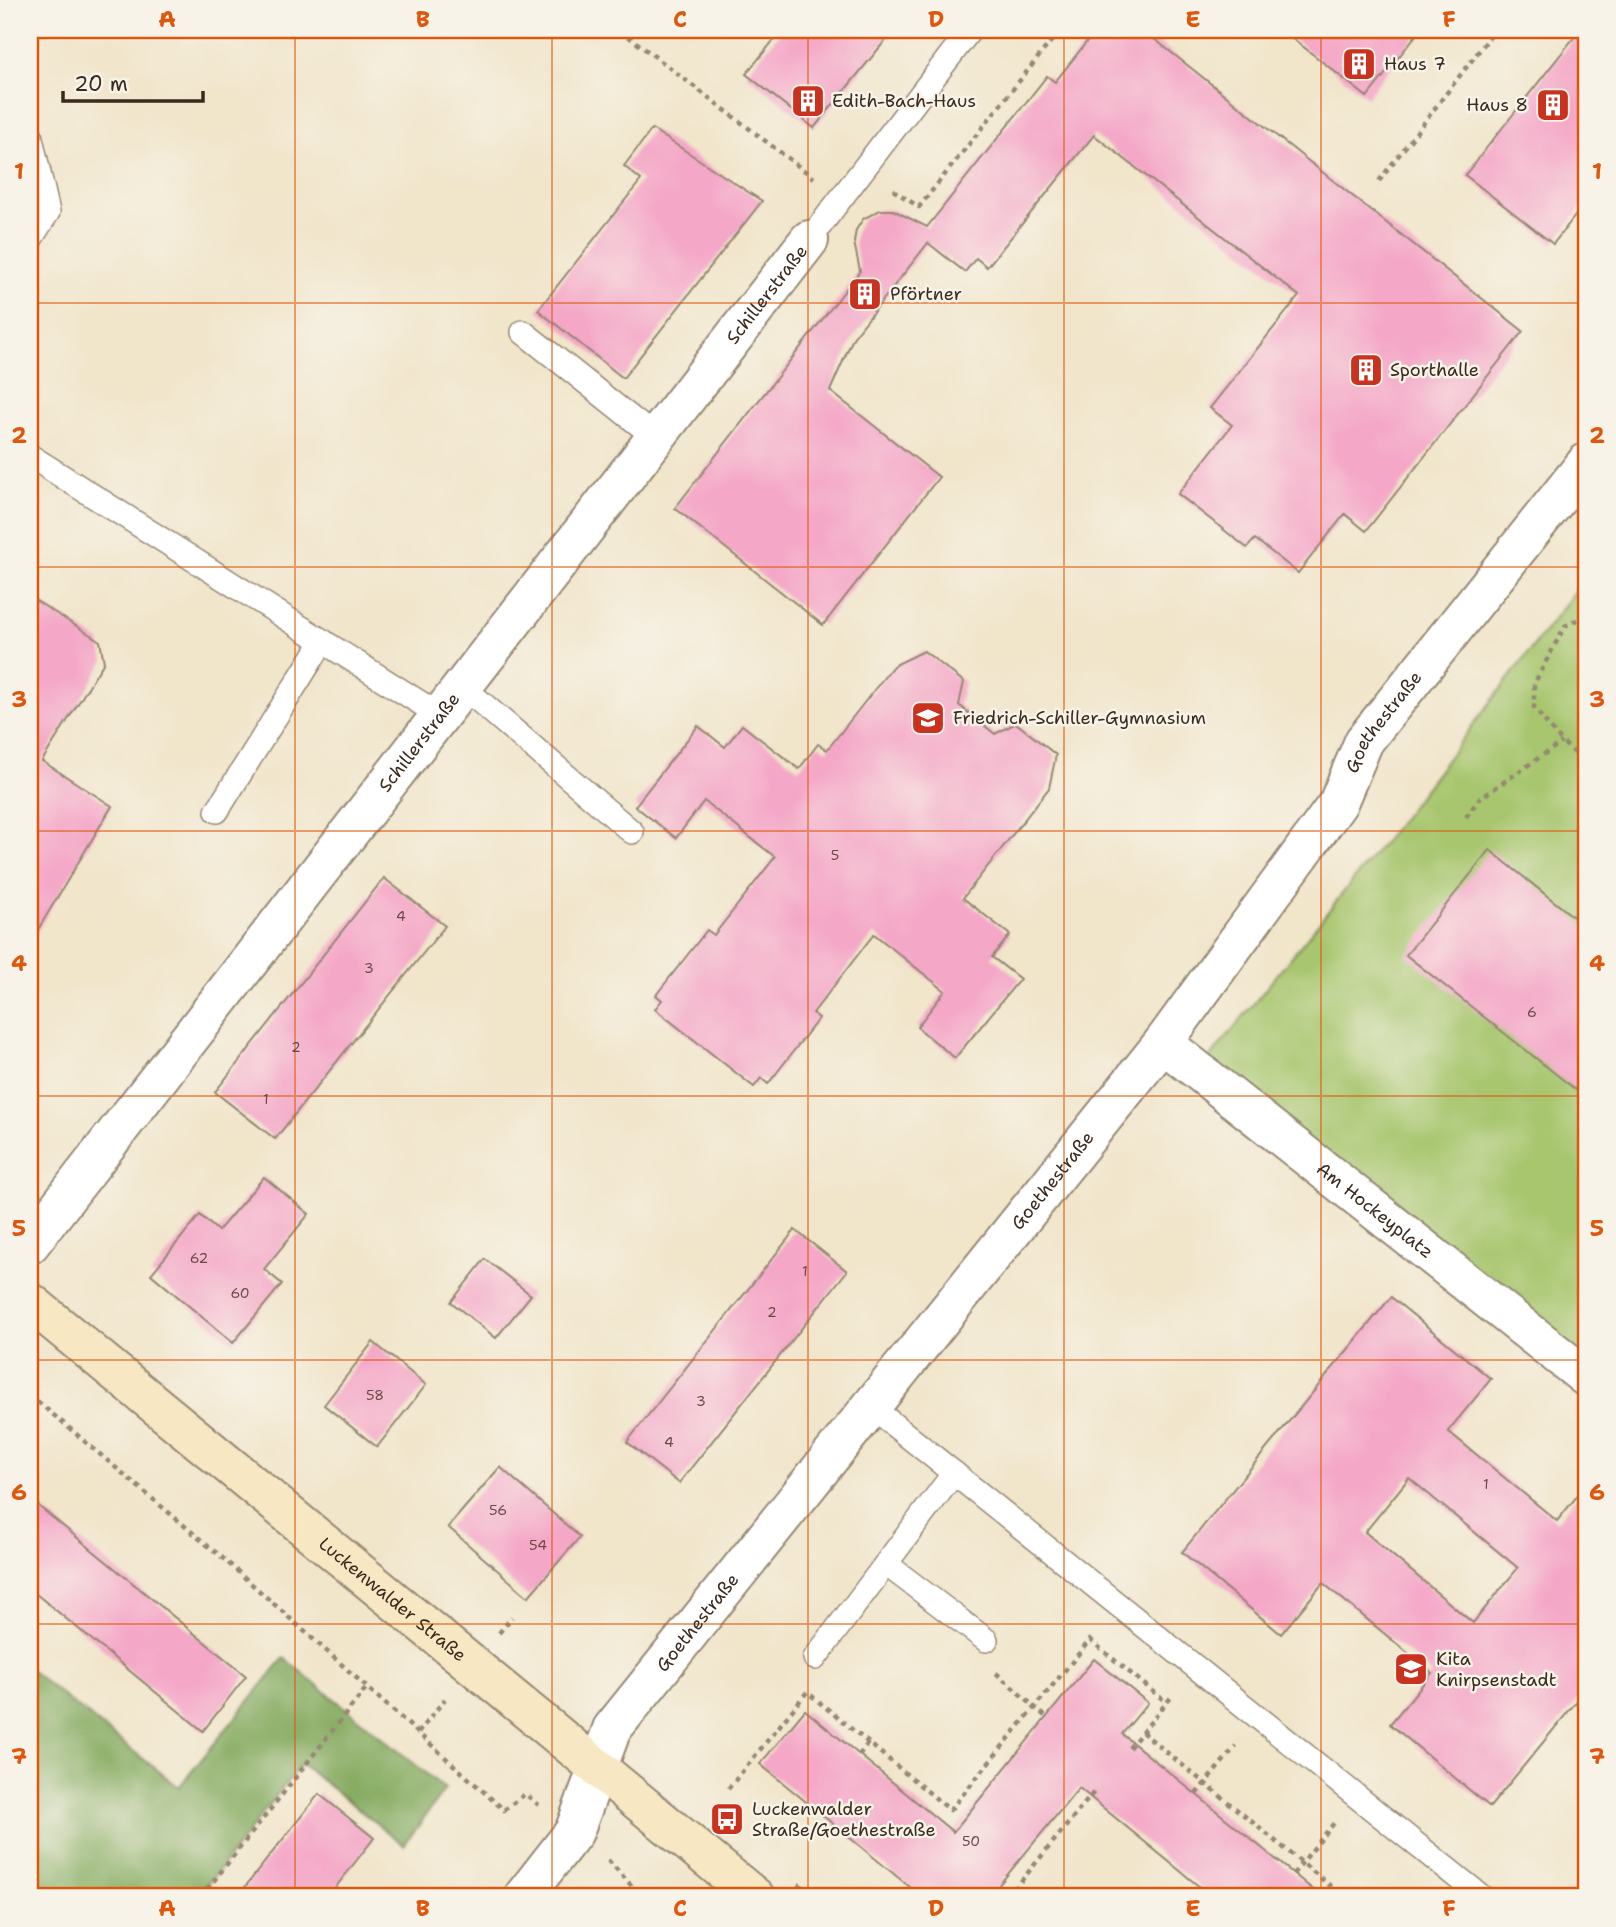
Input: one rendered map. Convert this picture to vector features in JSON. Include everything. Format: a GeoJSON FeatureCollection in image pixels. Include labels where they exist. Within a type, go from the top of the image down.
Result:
{"type":"FeatureCollection","features":[{"type":"Feature","properties":{"kind":"main road","name":"Luckenwalder Straße"},"geometry":{"type":"LineString","coordinates":[[30,1302],[755,1897]]}},
{"type":"Feature","properties":{"kind":"street","name":"Schillerstraße"},"geometry":{"type":"LineString","coordinates":[[30,1244],[809,240]]}},
{"type":"Feature","properties":{"kind":"street","name":"Goethestraße"},"geometry":{"type":"LineString","coordinates":[[523,1897],[574,1832],[612,1729],[869,1405],[1163,1043],[1338,803],[1364,741],[1586,463]]}},
{"type":"Feature","properties":{"kind":"street","name":"Am Hockeyplatz"},"geometry":{"type":"LineString","coordinates":[[1163,1043],[1586,1377]]}},
{"type":"Feature","properties":{"kind":"lane"},"geometry":{"type":"LineString","coordinates":[[809,240],[843,200],[970,30]]}},
{"type":"Feature","properties":{"kind":"lane"},"geometry":{"type":"LineString","coordinates":[[30,134],[48,212],[30,240]]}},
{"type":"Feature","properties":{"kind":"lane"},"geometry":{"type":"LineString","coordinates":[[523,332],[656,438]]}},
{"type":"Feature","properties":{"kind":"lane"},"geometry":{"type":"LineString","coordinates":[[30,456],[323,641],[452,701],[632,832]]}},
{"type":"Feature","properties":{"kind":"lane"},"geometry":{"type":"LineString","coordinates":[[217,811],[323,641]]}},
{"type":"Feature","properties":{"kind":"lane"},"geometry":{"type":"LineString","coordinates":[[869,1405],[1482,1897]]}},
{"type":"Feature","properties":{"kind":"lane"},"geometry":{"type":"LineString","coordinates":[[815,1658],[954,1473]]}},
{"type":"Feature","properties":{"kind":"lane"},"geometry":{"type":"LineString","coordinates":[[886,1564],[986,1640]]}},
{"type":"Feature","properties":{"kind":"path"},"geometry":{"type":"LineString","coordinates":[[622,30],[843,200]]}},
{"type":"Feature","properties":{"kind":"path"},"geometry":{"type":"LineString","coordinates":[[865,170],[919,208],[1060,30]]}},
{"type":"Feature","properties":{"kind":"path"},"geometry":{"type":"LineString","coordinates":[[1379,181],[1495,30]]}},
{"type":"Feature","properties":{"kind":"path"},"geometry":{"type":"LineString","coordinates":[[1586,615],[1565,626],[1534,684],[1534,708],[1562,742],[1586,762]]}},
{"type":"Feature","properties":{"kind":"path"},"geometry":{"type":"LineString","coordinates":[[1466,817],[1479,799],[1562,742]]}},
{"type":"Feature","properties":{"kind":"path"},"geometry":{"type":"LineString","coordinates":[[30,1395],[226,1560],[504,1810],[525,1794],[605,1856],[642,1897]]}},
{"type":"Feature","properties":{"kind":"path"},"geometry":{"type":"LineString","coordinates":[[986,1640],[982,1658],[1046,1717]]}},
{"type":"Feature","properties":{"kind":"path"},"geometry":{"type":"LineString","coordinates":[[728,1789],[807,1692],[950,1810],[1090,1640],[1166,1703]]}},
{"type":"Feature","properties":{"kind":"path"},"geometry":{"type":"LineString","coordinates":[[1129,1748],[1195,1667]]}},
{"type":"Feature","properties":{"kind":"path"},"geometry":{"type":"LineString","coordinates":[[201,1897],[367,1687]]}},
{"type":"Feature","properties":{"kind":"path"},"geometry":{"type":"LineString","coordinates":[[1196,1794],[1259,1718]]}},
{"type":"Feature","properties":{"kind":"path"},"geometry":{"type":"LineString","coordinates":[[1142,1732],[1344,1897]]}},
{"type":"Feature","properties":{"kind":"path"},"geometry":{"type":"LineString","coordinates":[[859,1755],[869,1743]]}},
{"type":"Feature","properties":{"kind":"path"},"geometry":{"type":"LineString","coordinates":[[1008,1897],[1094,1792]]}},
{"type":"Feature","properties":{"kind":"path"},"geometry":{"type":"LineString","coordinates":[[1293,1874],[1356,1796]]}},
{"type":"Feature","properties":{"kind":"green space"},"geometry":{"type":"Polygon","coordinates":[[[1586,577],[1586,1367],[1201,1069],[1384,842],[1586,577]]]}},
{"type":"Feature","properties":{"kind":"green space"},"geometry":{"type":"Polygon","coordinates":[[[284,1658],[445,1789],[404,1845],[301,1764],[198,1897],[30,1897],[30,1670],[179,1787],[284,1658]]]}},
{"type":"Feature","properties":{"kind":"building","name":"Edith-Bach-Haus"},"geometry":{"type":"Polygon","coordinates":[[[782,30],[894,30],[814,128],[746,74],[782,30]]]}},
{"type":"Feature","properties":{"kind":"building"},"geometry":{"type":"Polygon","coordinates":[[[1096,30],[1143,30],[1523,331],[1366,531],[1345,514],[1298,573],[1255,539],[1247,548],[1178,494],[1232,425],[1210,408],[1299,296],[1094,135],[987,267],[976,258],[965,272],[928,243],[853,338],[830,391],[939,477],[823,625],[675,508],[860,271],[854,242],[856,230],[863,219],[880,210],[893,210],[927,227],[1047,76],[1055,82],[1096,30]]]}},
{"type":"Feature","properties":{"kind":"building","name":"Haus 7"},"geometry":{"type":"Polygon","coordinates":[[[1282,30],[1420,30],[1367,97],[1282,30]]]}},
{"type":"Feature","properties":{"kind":"building","name":"Haus 8"},"geometry":{"type":"Polygon","coordinates":[[[1580,30],[1586,30],[1586,202],[1553,244],[1465,175],[1580,30]]]}},
{"type":"Feature","properties":{"kind":"building"},"geometry":{"type":"Polygon","coordinates":[[[652,129],[762,201],[623,378],[538,310],[641,180],[624,166],[652,129]]]}},
{"type":"Feature","properties":{"kind":"building"},"geometry":{"type":"Polygon","coordinates":[[[30,597],[100,641],[104,662],[42,761],[112,806],[30,943],[30,597]]]}},
{"type":"Feature","properties":{"kind":"building"},"geometry":{"type":"Polygon","coordinates":[[[924,651],[964,682],[959,705],[995,734],[1016,723],[1056,755],[1049,788],[963,898],[1010,935],[992,957],[1020,979],[955,1058],[917,1027],[945,991],[874,934],[813,1013],[819,1018],[768,1084],[761,1078],[754,1087],[655,1009],[662,1000],[656,995],[707,930],[714,935],[775,857],[704,801],[676,838],[635,806],[698,726],[725,747],[742,725],[799,769],[818,744],[827,750],[893,666],[924,651]]]}},
{"type":"Feature","properties":{"kind":"building"},"geometry":{"type":"Polygon","coordinates":[[[1490,850],[1586,927],[1586,1098],[1406,955],[1490,850]]]}},
{"type":"Feature","properties":{"kind":"building"},"geometry":{"type":"Polygon","coordinates":[[[384,878],[445,926],[275,1139],[215,1092],[384,878]]]}},
{"type":"Feature","properties":{"kind":"building"},"geometry":{"type":"Polygon","coordinates":[[[264,1177],[309,1214],[264,1269],[282,1284],[233,1343],[151,1274],[200,1215],[218,1231],[264,1177]]]}},
{"type":"Feature","properties":{"kind":"building"},"geometry":{"type":"Polygon","coordinates":[[[795,1230],[847,1271],[679,1483],[627,1442],[795,1230]]]}},
{"type":"Feature","properties":{"kind":"building"},"geometry":{"type":"Polygon","coordinates":[[[485,1259],[531,1295],[496,1338],[451,1302],[485,1259]]]}},
{"type":"Feature","properties":{"kind":"building"},"geometry":{"type":"Polygon","coordinates":[[[1391,1297],[1491,1379],[1448,1431],[1557,1521],[1586,1485],[1586,1690],[1490,1807],[1390,1724],[1432,1673],[1323,1583],[1281,1634],[1182,1552],[1391,1297]],[[1409,1478],[1365,1532],[1473,1623],[1518,1568],[1409,1478]]]}},
{"type":"Feature","properties":{"kind":"building"},"geometry":{"type":"Polygon","coordinates":[[[373,1342],[426,1385],[377,1447],[324,1405],[373,1342]]]}},
{"type":"Feature","properties":{"kind":"building"},"geometry":{"type":"Polygon","coordinates":[[[500,1467],[580,1537],[528,1597],[448,1527],[500,1467]]]}},
{"type":"Feature","properties":{"kind":"building"},"geometry":{"type":"Polygon","coordinates":[[[30,1499],[246,1676],[203,1731],[30,1589],[30,1499]]]}},
{"type":"Feature","properties":{"kind":"building"},"geometry":{"type":"Polygon","coordinates":[[[1094,1659],[1148,1703],[1122,1734],[1322,1897],[1212,1897],[1079,1788],[989,1897],[922,1897],[760,1764],[805,1710],[953,1832],[1094,1659]]]}},
{"type":"Feature","properties":{"kind":"building"},"geometry":{"type":"Polygon","coordinates":[[[319,1794],[374,1838],[328,1897],[237,1897],[319,1794]]]}},
{"type":"Feature","properties":{"kind":"place","name":"Haus 7"},"geometry":{"type":"Point","coordinates":[1359,64]}},
{"type":"Feature","properties":{"kind":"place","name":"Edith-Bach-Haus"},"geometry":{"type":"Point","coordinates":[808,101]}},
{"type":"Feature","properties":{"kind":"place","name":"Haus 8"},"geometry":{"type":"Point","coordinates":[1553,105]}},
{"type":"Feature","properties":{"kind":"place","name":"Pförtner"},"geometry":{"type":"Point","coordinates":[865,294]}},
{"type":"Feature","properties":{"kind":"place","name":"Sporthalle"},"geometry":{"type":"Point","coordinates":[1366,370]}},
{"type":"Feature","properties":{"kind":"place","name":"Friedrich-Schiller-Gymnasium"},"geometry":{"type":"Point","coordinates":[928,718]}},
{"type":"Feature","properties":{"kind":"place","name":"Kita Knirpsenstadt"},"geometry":{"type":"Point","coordinates":[1411,1669]}},
{"type":"Feature","properties":{"kind":"place","name":"Luckenwalder Straße/Goethestraße"},"geometry":{"type":"Point","coordinates":[727,1819]}}]}
